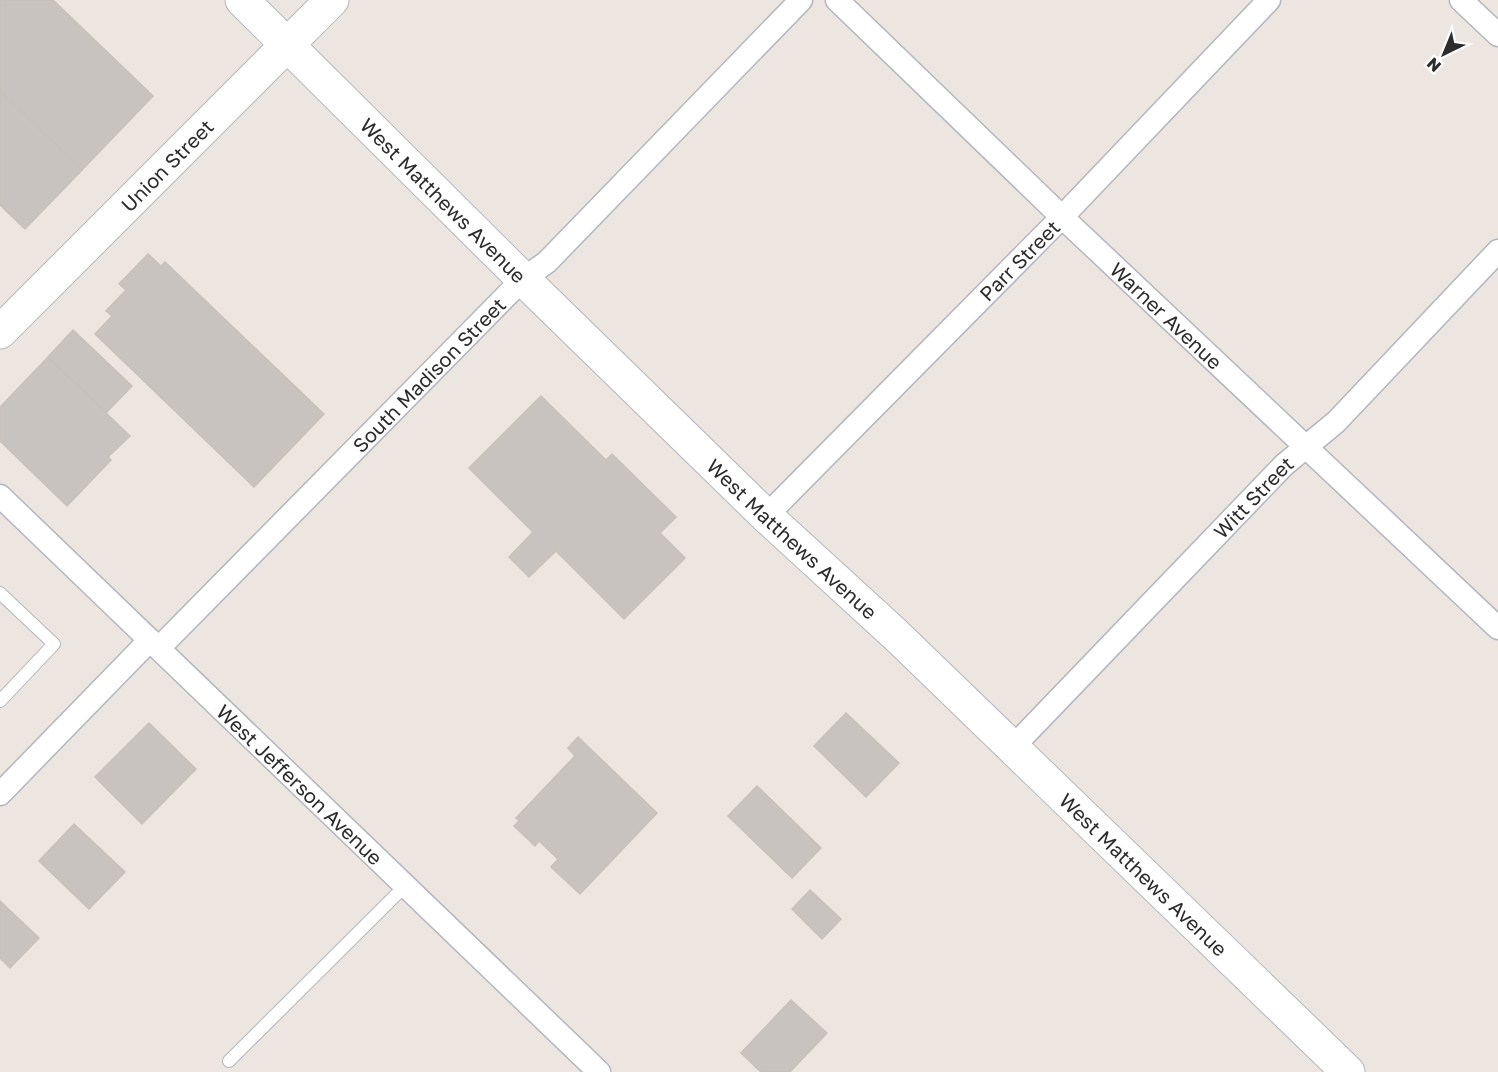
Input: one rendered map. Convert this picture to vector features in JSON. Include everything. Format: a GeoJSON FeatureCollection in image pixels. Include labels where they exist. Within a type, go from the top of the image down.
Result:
{"type":"FeatureCollection","features":[{"type":"Feature","properties":{"kind":"street","name":"West Matthews Avenue"},"geometry":{"type":"LineString","coordinates":[[242,0],[766,516],[897,635],[1348,1072]]}},
{"type":"Feature","properties":{"kind":"street","name":"Union Street"},"geometry":{"type":"LineString","coordinates":[[0,332],[332,0]]}},
{"type":"Feature","properties":{"kind":"street","name":"South Madison Street"},"geometry":{"type":"LineString","coordinates":[[0,793],[523,279],[547,262],[801,0]]}},
{"type":"Feature","properties":{"kind":"street","name":"Warner Avenue"},"geometry":{"type":"LineString","coordinates":[[837,0],[1062,217],[1498,628]]}},
{"type":"Feature","properties":{"kind":"street","name":"Parr Street"},"geometry":{"type":"LineString","coordinates":[[766,516],[1062,217],[1269,0]]}},
{"type":"Feature","properties":{"kind":"street"},"geometry":{"type":"LineString","coordinates":[[1461,0],[1498,35]]}},
{"type":"Feature","properties":{"kind":"street","name":"Witt Street"},"geometry":{"type":"LineString","coordinates":[[1012,748],[1284,465],[1336,422],[1498,251]]}},
{"type":"Feature","properties":{"kind":"street","name":"West Jefferson Avenue"},"geometry":{"type":"LineString","coordinates":[[0,496],[599,1072]]}},
{"type":"Feature","properties":{"kind":"lane"},"geometry":{"type":"LineString","coordinates":[[0,593],[54,645],[0,700]]}},
{"type":"Feature","properties":{"kind":"lane"},"geometry":{"type":"LineString","coordinates":[[229,1061],[405,886]]}},
{"type":"Feature","properties":{"kind":"building"},"geometry":{"type":"Polygon","coordinates":[[[0,0],[53,0],[153,96],[82,170],[0,91],[0,0]]]}},
{"type":"Feature","properties":{"kind":"building"},"geometry":{"type":"Polygon","coordinates":[[[0,91],[82,170],[25,229],[0,205],[0,91]]]}},
{"type":"Feature","properties":{"kind":"building"},"geometry":{"type":"Polygon","coordinates":[[[148,254],[161,266],[165,262],[324,414],[254,487],[95,334],[112,316],[106,311],[126,290],[119,284],[148,254]]]}},
{"type":"Feature","properties":{"kind":"building"},"geometry":{"type":"Polygon","coordinates":[[[73,330],[132,386],[106,413],[48,357],[73,330]]]}},
{"type":"Feature","properties":{"kind":"building"},"geometry":{"type":"Polygon","coordinates":[[[48,357],[130,436],[108,457],[111,460],[67,506],[0,441],[0,407],[48,357]]]}},
{"type":"Feature","properties":{"kind":"building"},"geometry":{"type":"Polygon","coordinates":[[[541,396],[606,460],[612,454],[676,517],[660,533],[685,558],[624,619],[556,551],[529,577],[509,557],[533,532],[469,468],[541,396]]]}},
{"type":"Feature","properties":{"kind":"building"},"geometry":{"type":"Polygon","coordinates":[[[846,713],[899,763],[866,797],[814,746],[846,713]]]}},
{"type":"Feature","properties":{"kind":"building"},"geometry":{"type":"Polygon","coordinates":[[[149,723],[196,769],[142,824],[95,777],[149,723]]]}},
{"type":"Feature","properties":{"kind":"building"},"geometry":{"type":"Polygon","coordinates":[[[578,737],[657,813],[580,894],[551,867],[558,859],[539,841],[535,846],[514,826],[519,821],[516,818],[575,756],[568,748],[578,737]]]}},
{"type":"Feature","properties":{"kind":"building"},"geometry":{"type":"Polygon","coordinates":[[[757,786],[821,848],[792,878],[728,816],[757,786]]]}},
{"type":"Feature","properties":{"kind":"building"},"geometry":{"type":"Polygon","coordinates":[[[74,824],[125,872],[89,909],[39,861],[74,824]]]}},
{"type":"Feature","properties":{"kind":"building"},"geometry":{"type":"Polygon","coordinates":[[[810,890],[841,919],[822,939],[792,909],[810,890]]]}},
{"type":"Feature","properties":{"kind":"building"},"geometry":{"type":"Polygon","coordinates":[[[0,901],[39,938],[10,968],[0,958],[0,901]]]}},
{"type":"Feature","properties":{"kind":"building"},"geometry":{"type":"Polygon","coordinates":[[[791,1000],[827,1033],[790,1072],[761,1072],[741,1053],[791,1000]]]}}]}
